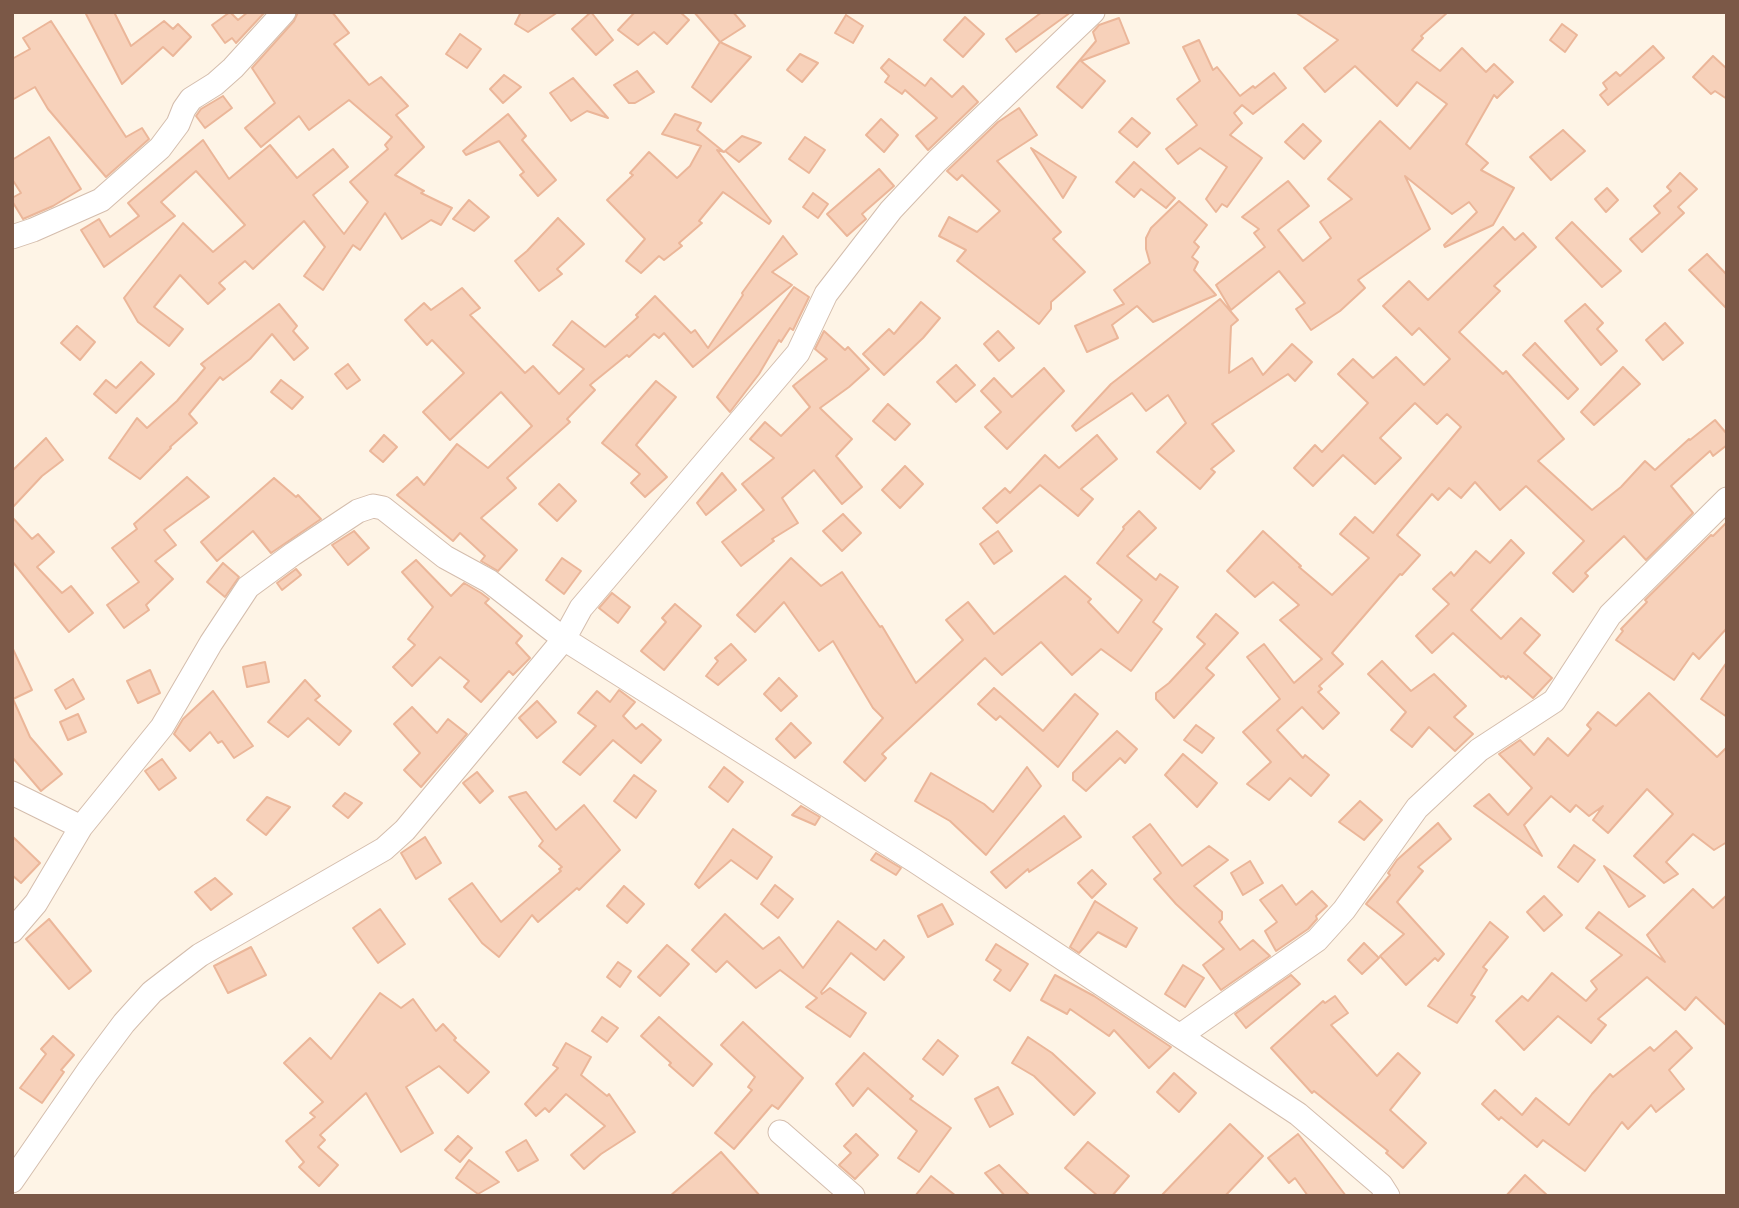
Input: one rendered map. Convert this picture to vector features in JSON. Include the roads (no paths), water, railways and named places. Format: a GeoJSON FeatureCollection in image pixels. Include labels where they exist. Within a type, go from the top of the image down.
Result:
{"type":"FeatureCollection","features":[{"type":"Feature","properties":{"kind":"street"},"geometry":{"type":"LineString","coordinates":[[12,237],[101,201],[160,148],[178,124],[191,99],[215,84],[233,68],[284,12]]}},
{"type":"Feature","properties":{"kind":"street"},"geometry":{"type":"LineString","coordinates":[[12,1181],[88,1071],[124,1023],[152,992],[200,956],[384,849],[405,830],[564,639],[580,608],[797,353],[826,294],[891,210],[937,161],[1093,12]]}},
{"type":"Feature","properties":{"kind":"street"},"geometry":{"type":"LineString","coordinates":[[1181,1035],[1317,940],[1344,910],[1417,808],[1479,750],[1553,701],[1610,615],[1727,499]]}},
{"type":"Feature","properties":{"kind":"street"},"geometry":{"type":"LineString","coordinates":[[12,931],[36,903],[81,827],[162,727],[211,643],[248,587],[358,511],[373,506],[383,508],[445,557],[489,581],[564,639],[915,861],[1181,1035],[1297,1114],[1390,1192]]}},
{"type":"Feature","properties":{"kind":"street"},"geometry":{"type":"LineString","coordinates":[[12,793],[81,827]]}},
{"type":"Feature","properties":{"kind":"street"},"geometry":{"type":"LineString","coordinates":[[780,1132],[853,1196]]}}]}
